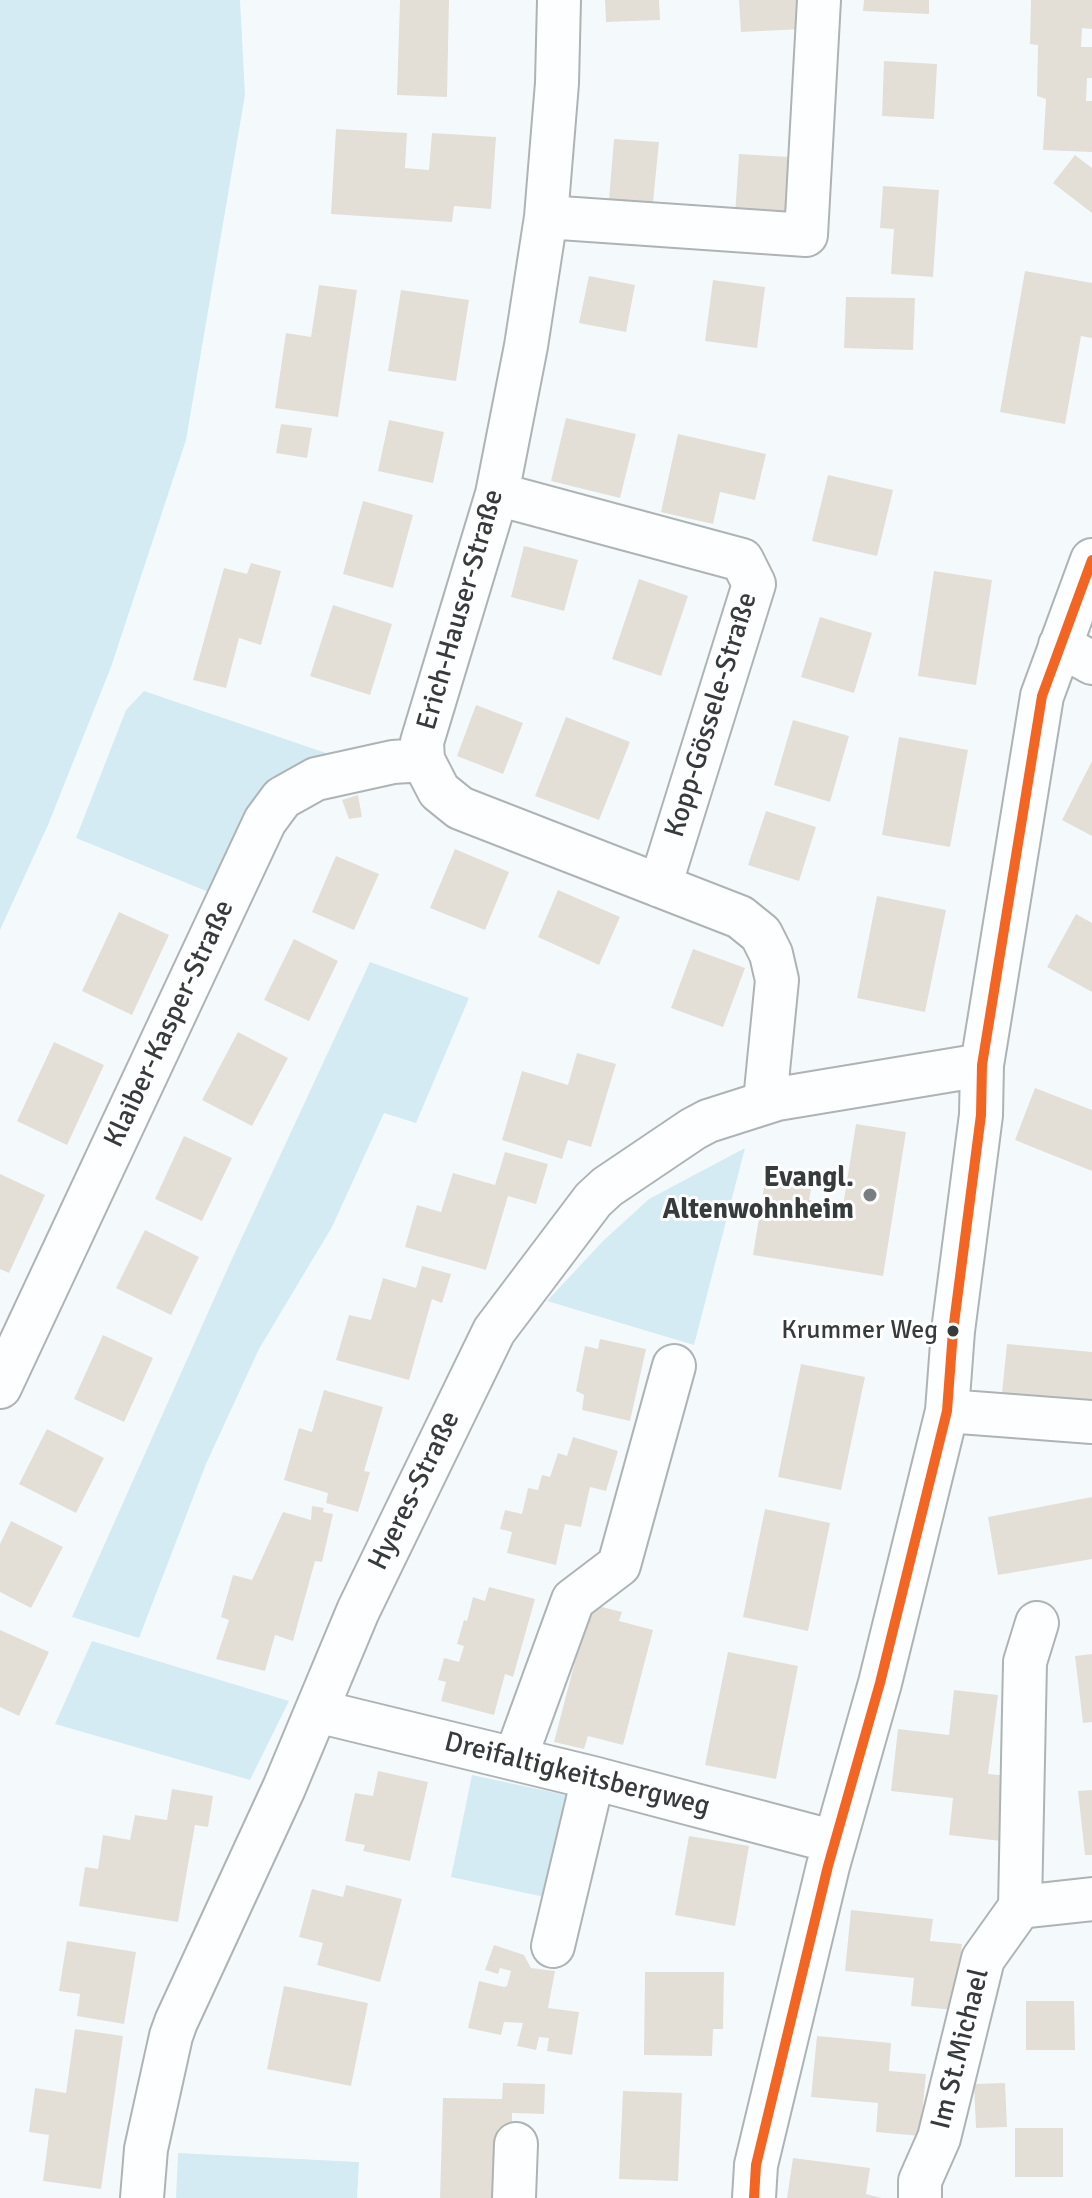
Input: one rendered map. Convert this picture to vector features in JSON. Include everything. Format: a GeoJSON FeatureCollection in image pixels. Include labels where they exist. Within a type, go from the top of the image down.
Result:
{"type":"FeatureCollection","features":[{"type":"Feature","properties":{"kind":"street","name":"Erich-Hauser-Straße"},"geometry":{"type":"LineString","coordinates":[[559,0],[557,83],[546,217],[526,346],[497,494],[422,742],[423,760],[439,791],[460,808],[740,917],[761,934],[771,954],[777,980],[767,1101]]}},
{"type":"Feature","properties":{"kind":"street"},"geometry":{"type":"LineString","coordinates":[[546,217],[806,235],[819,0]]}},
{"type":"Feature","properties":{"kind":"street","name":"Kopp-Gössele-Straße"},"geometry":{"type":"LineString","coordinates":[[497,494],[742,560],[754,584],[660,886]]}},
{"type":"Feature","properties":{"kind":"street"},"geometry":{"type":"LineString","coordinates":[[754,2198],[756,2165],[835,1842],[880,1683],[947,1411],[953,1331],[981,1115],[982,1065],[1042,696],[1076,654],[1092,560]]}},
{"type":"Feature","properties":{"kind":"street","name":"Klaiber-Kasper-Straße"},"geometry":{"type":"LineString","coordinates":[[0,1387],[265,821],[282,798],[316,779],[393,762],[423,760]]}},
{"type":"Feature","properties":{"kind":"street","name":"Hyeres-Straße"},"geometry":{"type":"LineString","coordinates":[[142,2198],[146,2149],[171,2036],[366,1594],[494,1331],[593,1200],[607,1187],[693,1129],[767,1101],[982,1065]]}},
{"type":"Feature","properties":{"kind":"street"},"geometry":{"type":"LineString","coordinates":[[515,1759],[573,1600],[619,1565],[674,1366]]}},
{"type":"Feature","properties":{"kind":"street"},"geometry":{"type":"LineString","coordinates":[[947,1411],[1092,1422]]}},
{"type":"Feature","properties":{"kind":"street"},"geometry":{"type":"LineString","coordinates":[[1037,1623],[1025,1662],[1020,1907],[1092,1899]]}},
{"type":"Feature","properties":{"kind":"street","name":"Dreifaltigkeitsbergweg"},"geometry":{"type":"LineString","coordinates":[[317,1711],[593,1778],[835,1842]]}},
{"type":"Feature","properties":{"kind":"street"},"geometry":{"type":"LineString","coordinates":[[553,1946],[593,1778]]}},
{"type":"Feature","properties":{"kind":"street","name":"Im St.Michael"},"geometry":{"type":"LineString","coordinates":[[920,2198],[920,2181],[939,2138],[983,1959],[1020,1907]]}},
{"type":"Feature","properties":{"kind":"street"},"geometry":{"type":"LineString","coordinates":[[514,2198],[516,2144]]}},
{"type":"Feature","properties":{"kind":"shaded area"},"geometry":{"type":"Polygon","coordinates":[[[0,0],[240,0],[245,95],[186,440],[111,667],[48,825],[0,930],[0,0]]]}},
{"type":"Feature","properties":{"kind":"shaded area"},"geometry":{"type":"Polygon","coordinates":[[[144,691],[329,754],[270,778],[211,893],[76,838],[126,710],[144,691]]]}},
{"type":"Feature","properties":{"kind":"shaded area"},"geometry":{"type":"Polygon","coordinates":[[[370,962],[469,998],[416,1123],[384,1113],[332,1227],[259,1349],[206,1464],[139,1638],[72,1617],[231,1261],[370,962]]]}},
{"type":"Feature","properties":{"kind":"shaded area"},"geometry":{"type":"Polygon","coordinates":[[[745,1148],[694,1345],[547,1301],[603,1241],[649,1199],[745,1148]]]}},
{"type":"Feature","properties":{"kind":"shaded area"},"geometry":{"type":"Polygon","coordinates":[[[92,1641],[289,1701],[250,1780],[55,1724],[92,1641]]]}},
{"type":"Feature","properties":{"kind":"shaded area"},"geometry":{"type":"Polygon","coordinates":[[[472,1775],[575,1797],[554,1899],[451,1877],[472,1775]]]}},
{"type":"Feature","properties":{"kind":"shaded area"},"geometry":{"type":"Polygon","coordinates":[[[178,2153],[359,2162],[357,2198],[176,2198],[178,2153]]]}},
{"type":"Feature","properties":{"kind":"building"},"geometry":{"type":"Polygon","coordinates":[[[400,0],[449,0],[447,97],[397,95],[400,0]]]}},
{"type":"Feature","properties":{"kind":"building"},"geometry":{"type":"Polygon","coordinates":[[[605,0],[659,0],[660,20],[606,22],[605,0]]]}},
{"type":"Feature","properties":{"kind":"building"},"geometry":{"type":"Polygon","coordinates":[[[739,0],[802,0],[803,29],[741,32],[739,0]]]}},
{"type":"Feature","properties":{"kind":"building"},"geometry":{"type":"Polygon","coordinates":[[[864,0],[929,0],[929,14],[863,11],[864,0]]]}},
{"type":"Feature","properties":{"kind":"building"},"geometry":{"type":"Polygon","coordinates":[[[1031,0],[1092,0],[1092,29],[1082,28],[1081,47],[1092,47],[1092,78],[1087,78],[1086,101],[1092,101],[1092,152],[1043,150],[1046,99],[1037,96],[1038,45],[1030,44],[1031,0]]]}},
{"type":"Feature","properties":{"kind":"building"},"geometry":{"type":"Polygon","coordinates":[[[884,61],[937,64],[934,119],[882,116],[884,61]]]}},
{"type":"Feature","properties":{"kind":"building"},"geometry":{"type":"Polygon","coordinates":[[[336,129],[407,133],[405,168],[429,170],[432,133],[496,137],[491,209],[454,206],[452,222],[331,214],[336,129]]]}},
{"type":"Feature","properties":{"kind":"building"},"geometry":{"type":"Polygon","coordinates":[[[614,139],[659,142],[653,202],[609,199],[614,139]]]}},
{"type":"Feature","properties":{"kind":"building"},"geometry":{"type":"Polygon","coordinates":[[[739,154],[789,157],[785,218],[735,215],[739,154]]]}},
{"type":"Feature","properties":{"kind":"building"},"geometry":{"type":"Polygon","coordinates":[[[1075,155],[1092,168],[1092,213],[1053,183],[1075,155]]]}},
{"type":"Feature","properties":{"kind":"building"},"geometry":{"type":"Polygon","coordinates":[[[883,186],[939,190],[933,277],[891,274],[894,229],[880,228],[883,186]]]}},
{"type":"Feature","properties":{"kind":"building"},"geometry":{"type":"Polygon","coordinates":[[[1025,271],[1092,283],[1092,338],[1081,336],[1065,424],[1000,412],[1025,271]]]}},
{"type":"Feature","properties":{"kind":"building"},"geometry":{"type":"Polygon","coordinates":[[[589,276],[635,285],[626,332],[579,323],[589,276]]]}},
{"type":"Feature","properties":{"kind":"building"},"geometry":{"type":"Polygon","coordinates":[[[713,280],[765,287],[757,348],[705,341],[713,280]]]}},
{"type":"Feature","properties":{"kind":"building"},"geometry":{"type":"Polygon","coordinates":[[[319,285],[357,290],[338,417],[275,408],[286,333],[311,337],[319,285]]]}},
{"type":"Feature","properties":{"kind":"building"},"geometry":{"type":"Polygon","coordinates":[[[401,290],[469,300],[456,381],[388,371],[401,290]]]}},
{"type":"Feature","properties":{"kind":"building"},"geometry":{"type":"Polygon","coordinates":[[[846,297],[915,298],[913,350],[844,348],[846,297]]]}},
{"type":"Feature","properties":{"kind":"building"},"geometry":{"type":"Polygon","coordinates":[[[566,418],[636,434],[620,498],[551,481],[566,418]]]}},
{"type":"Feature","properties":{"kind":"building"},"geometry":{"type":"Polygon","coordinates":[[[389,420],[444,432],[433,483],[378,471],[389,420]]]}},
{"type":"Feature","properties":{"kind":"building"},"geometry":{"type":"Polygon","coordinates":[[[281,424],[312,428],[307,458],[276,453],[281,424]]]}},
{"type":"Feature","properties":{"kind":"building"},"geometry":{"type":"Polygon","coordinates":[[[678,434],[766,454],[755,500],[720,492],[713,524],[661,512],[678,434]]]}},
{"type":"Feature","properties":{"kind":"building"},"geometry":{"type":"Polygon","coordinates":[[[828,475],[893,490],[877,556],[812,541],[828,475]]]}},
{"type":"Feature","properties":{"kind":"building"},"geometry":{"type":"Polygon","coordinates":[[[363,501],[413,515],[393,588],[343,574],[363,501]]]}},
{"type":"Feature","properties":{"kind":"building"},"geometry":{"type":"Polygon","coordinates":[[[524,546],[578,560],[564,611],[511,597],[524,546]]]}},
{"type":"Feature","properties":{"kind":"building"},"geometry":{"type":"Polygon","coordinates":[[[251,563],[281,571],[261,645],[239,638],[226,688],[193,680],[224,568],[247,574],[251,563]]]}},
{"type":"Feature","properties":{"kind":"building"},"geometry":{"type":"Polygon","coordinates":[[[934,571],[992,580],[976,685],[918,676],[934,571]]]}},
{"type":"Feature","properties":{"kind":"building"},"geometry":{"type":"Polygon","coordinates":[[[639,579],[688,596],[661,676],[612,659],[639,579]]]}},
{"type":"Feature","properties":{"kind":"building"},"geometry":{"type":"Polygon","coordinates":[[[333,605],[392,624],[370,695],[310,676],[333,605]]]}},
{"type":"Feature","properties":{"kind":"building"},"geometry":{"type":"Polygon","coordinates":[[[820,617],[872,633],[854,693],[801,677],[820,617]]]}},
{"type":"Feature","properties":{"kind":"building"},"geometry":{"type":"Polygon","coordinates":[[[476,705],[523,723],[503,774],[457,756],[476,705]]]}},
{"type":"Feature","properties":{"kind":"building"},"geometry":{"type":"Polygon","coordinates":[[[566,717],[630,742],[599,820],[535,796],[566,717]]]}},
{"type":"Feature","properties":{"kind":"building"},"geometry":{"type":"Polygon","coordinates":[[[793,720],[849,736],[830,802],[774,785],[793,720]]]}},
{"type":"Feature","properties":{"kind":"building"},"geometry":{"type":"Polygon","coordinates":[[[899,737],[968,750],[950,847],[882,835],[899,737]]]}},
{"type":"Feature","properties":{"kind":"building"},"geometry":{"type":"Polygon","coordinates":[[[1092,761],[1092,836],[1062,820],[1092,761]]]}},
{"type":"Feature","properties":{"kind":"building"},"geometry":{"type":"Polygon","coordinates":[[[358,795],[362,817],[349,819],[342,800],[358,795]]]}},
{"type":"Feature","properties":{"kind":"building"},"geometry":{"type":"Polygon","coordinates":[[[766,811],[816,827],[799,881],[748,865],[766,811]]]}},
{"type":"Feature","properties":{"kind":"building"},"geometry":{"type":"Polygon","coordinates":[[[455,849],[509,872],[485,930],[430,908],[455,849]]]}},
{"type":"Feature","properties":{"kind":"building"},"geometry":{"type":"Polygon","coordinates":[[[336,856],[379,874],[354,930],[312,912],[336,856]]]}},
{"type":"Feature","properties":{"kind":"building"},"geometry":{"type":"Polygon","coordinates":[[[558,890],[620,917],[599,965],[538,937],[558,890]]]}},
{"type":"Feature","properties":{"kind":"building"},"geometry":{"type":"Polygon","coordinates":[[[877,896],[946,910],[925,1012],[857,998],[877,896]]]}},
{"type":"Feature","properties":{"kind":"building"},"geometry":{"type":"Polygon","coordinates":[[[119,912],[169,935],[132,1015],[82,991],[119,912]]]}},
{"type":"Feature","properties":{"kind":"building"},"geometry":{"type":"Polygon","coordinates":[[[1076,914],[1092,923],[1092,992],[1047,967],[1076,914]]]}},
{"type":"Feature","properties":{"kind":"building"},"geometry":{"type":"Polygon","coordinates":[[[294,939],[338,961],[309,1021],[264,1000],[294,939]]]}},
{"type":"Feature","properties":{"kind":"building"},"geometry":{"type":"Polygon","coordinates":[[[693,949],[745,968],[723,1027],[671,1008],[693,949]]]}},
{"type":"Feature","properties":{"kind":"building"},"geometry":{"type":"Polygon","coordinates":[[[238,1032],[288,1058],[252,1126],[202,1100],[238,1032]]]}},
{"type":"Feature","properties":{"kind":"building"},"geometry":{"type":"Polygon","coordinates":[[[54,1042],[104,1065],[67,1145],[17,1121],[54,1042]]]}},
{"type":"Feature","properties":{"kind":"building"},"geometry":{"type":"Polygon","coordinates":[[[577,1053],[616,1064],[591,1147],[568,1140],[562,1159],[502,1140],[522,1071],[568,1085],[577,1053]]]}},
{"type":"Feature","properties":{"kind":"building"},"geometry":{"type":"Polygon","coordinates":[[[1035,1088],[1092,1110],[1092,1171],[1015,1140],[1035,1088]]]}},
{"type":"Feature","properties":{"kind":"building","name":"Evangl. Altenwohnheim"},"geometry":{"type":"Polygon","coordinates":[[[856,1124],[906,1132],[883,1276],[753,1255],[765,1181],[811,1189],[809,1200],[843,1206],[856,1124]]]}},
{"type":"Feature","properties":{"kind":"building"},"geometry":{"type":"Polygon","coordinates":[[[184,1136],[232,1158],[202,1221],[155,1199],[184,1136]]]}},
{"type":"Feature","properties":{"kind":"building"},"geometry":{"type":"Polygon","coordinates":[[[505,1152],[548,1164],[536,1204],[508,1196],[486,1270],[405,1247],[417,1205],[441,1212],[453,1173],[495,1185],[505,1152]]]}},
{"type":"Feature","properties":{"kind":"building"},"geometry":{"type":"Polygon","coordinates":[[[0,1174],[45,1195],[9,1273],[0,1269],[0,1174]]]}},
{"type":"Feature","properties":{"kind":"building"},"geometry":{"type":"Polygon","coordinates":[[[145,1230],[199,1257],[171,1315],[116,1288],[145,1230]]]}},
{"type":"Feature","properties":{"kind":"building"},"geometry":{"type":"Polygon","coordinates":[[[422,1266],[451,1274],[442,1303],[432,1299],[409,1380],[336,1360],[349,1315],[371,1320],[383,1278],[416,1288],[422,1266]]]}},
{"type":"Feature","properties":{"kind":"building"},"geometry":{"type":"Polygon","coordinates":[[[103,1335],[153,1358],[124,1422],[74,1399],[103,1335]]]}},
{"type":"Feature","properties":{"kind":"building"},"geometry":{"type":"Polygon","coordinates":[[[600,1339],[646,1349],[630,1421],[582,1410],[584,1395],[576,1391],[585,1346],[598,1349],[600,1339]]]}},
{"type":"Feature","properties":{"kind":"building"},"geometry":{"type":"Polygon","coordinates":[[[1007,1344],[1092,1352],[1092,1402],[1002,1393],[1007,1344]]]}},
{"type":"Feature","properties":{"kind":"building"},"geometry":{"type":"Polygon","coordinates":[[[801,1364],[865,1377],[841,1490],[778,1477],[801,1364]]]}},
{"type":"Feature","properties":{"kind":"building"},"geometry":{"type":"Polygon","coordinates":[[[324,1390],[383,1407],[364,1471],[370,1472],[358,1512],[326,1503],[328,1493],[284,1480],[299,1428],[312,1432],[324,1390]]]}},
{"type":"Feature","properties":{"kind":"building"},"geometry":{"type":"Polygon","coordinates":[[[47,1429],[104,1458],[76,1513],[19,1484],[47,1429]]]}},
{"type":"Feature","properties":{"kind":"building"},"geometry":{"type":"Polygon","coordinates":[[[573,1437],[618,1451],[606,1491],[590,1487],[581,1527],[565,1524],[556,1565],[507,1553],[512,1532],[500,1529],[505,1510],[522,1514],[528,1488],[538,1490],[542,1475],[550,1477],[558,1453],[567,1456],[573,1437]]]}},
{"type":"Feature","properties":{"kind":"building"},"geometry":{"type":"Polygon","coordinates":[[[1092,1497],[1092,1559],[998,1575],[988,1517],[1092,1497]]]}},
{"type":"Feature","properties":{"kind":"building"},"geometry":{"type":"Polygon","coordinates":[[[312,1506],[324,1508],[323,1512],[333,1514],[322,1562],[315,1561],[293,1641],[275,1635],[265,1671],[216,1659],[229,1620],[221,1617],[233,1575],[252,1580],[283,1512],[311,1520],[312,1506]]]}},
{"type":"Feature","properties":{"kind":"building"},"geometry":{"type":"Polygon","coordinates":[[[765,1509],[830,1523],[808,1631],[743,1617],[765,1509]]]}},
{"type":"Feature","properties":{"kind":"building"},"geometry":{"type":"Polygon","coordinates":[[[11,1521],[63,1547],[31,1608],[0,1592],[0,1544],[11,1521]]]}},
{"type":"Feature","properties":{"kind":"building"},"geometry":{"type":"Polygon","coordinates":[[[489,1587],[535,1599],[513,1677],[505,1674],[494,1715],[441,1701],[446,1682],[438,1680],[444,1658],[459,1662],[464,1646],[457,1644],[473,1597],[485,1601],[489,1587]]]}},
{"type":"Feature","properties":{"kind":"building"},"geometry":{"type":"Polygon","coordinates":[[[590,1604],[622,1612],[619,1621],[653,1630],[623,1745],[588,1736],[584,1749],[554,1742],[590,1604]]]}},
{"type":"Feature","properties":{"kind":"building"},"geometry":{"type":"Polygon","coordinates":[[[0,1630],[49,1652],[19,1716],[0,1707],[0,1630]]]}},
{"type":"Feature","properties":{"kind":"building"},"geometry":{"type":"Polygon","coordinates":[[[728,1652],[798,1666],[776,1779],[705,1765],[728,1652]]]}},
{"type":"Feature","properties":{"kind":"building"},"geometry":{"type":"Polygon","coordinates":[[[1092,1654],[1092,1722],[1083,1723],[1075,1656],[1092,1654]]]}},
{"type":"Feature","properties":{"kind":"building"},"geometry":{"type":"Polygon","coordinates":[[[954,1690],[998,1695],[988,1774],[1009,1776],[1001,1841],[949,1835],[953,1798],[891,1791],[898,1729],[949,1735],[954,1690]]]}},
{"type":"Feature","properties":{"kind":"building"},"geometry":{"type":"Polygon","coordinates":[[[378,1771],[428,1782],[410,1861],[363,1851],[365,1845],[345,1841],[355,1793],[373,1796],[378,1771]]]}},
{"type":"Feature","properties":{"kind":"building"},"geometry":{"type":"Polygon","coordinates":[[[172,1789],[213,1796],[208,1827],[195,1825],[178,1922],[79,1906],[85,1867],[98,1869],[103,1835],[130,1840],[135,1815],[167,1820],[172,1789]]]}},
{"type":"Feature","properties":{"kind":"building"},"geometry":{"type":"Polygon","coordinates":[[[1092,1790],[1092,1855],[1085,1855],[1078,1791],[1092,1790]]]}},
{"type":"Feature","properties":{"kind":"building"},"geometry":{"type":"Polygon","coordinates":[[[689,1836],[749,1846],[735,1926],[675,1915],[689,1836]]]}},
{"type":"Feature","properties":{"kind":"building"},"geometry":{"type":"Polygon","coordinates":[[[346,1885],[402,1899],[380,1982],[317,1965],[323,1943],[299,1937],[312,1889],[343,1897],[346,1885]]]}},
{"type":"Feature","properties":{"kind":"building"},"geometry":{"type":"Polygon","coordinates":[[[851,1910],[933,1919],[930,1941],[962,1944],[955,2010],[911,2006],[914,1978],[845,1971],[851,1910]]]}},
{"type":"Feature","properties":{"kind":"building"},"geometry":{"type":"Polygon","coordinates":[[[67,1941],[136,1952],[124,2024],[77,2016],[80,1994],[59,1991],[67,1941]]]}},
{"type":"Feature","properties":{"kind":"building"},"geometry":{"type":"Polygon","coordinates":[[[494,1945],[524,1955],[531,1968],[555,1971],[548,2008],[579,2012],[572,2055],[547,2051],[549,2038],[539,2037],[536,2050],[517,2046],[523,2023],[504,2022],[501,2035],[468,2028],[479,1981],[507,1986],[511,1971],[500,1968],[498,1974],[485,1970],[494,1945]]]}},
{"type":"Feature","properties":{"kind":"building"},"geometry":{"type":"Polygon","coordinates":[[[645,1972],[724,1972],[723,2029],[713,2029],[712,2056],[644,2055],[645,1972]]]}},
{"type":"Feature","properties":{"kind":"building"},"geometry":{"type":"Polygon","coordinates":[[[284,1986],[368,2003],[351,2086],[267,2069],[284,1986]]]}},
{"type":"Feature","properties":{"kind":"building"},"geometry":{"type":"Polygon","coordinates":[[[1026,2001],[1074,2001],[1075,2050],[1026,2050],[1026,2001]]]}},
{"type":"Feature","properties":{"kind":"building"},"geometry":{"type":"Polygon","coordinates":[[[75,2029],[123,2036],[101,2189],[43,2181],[49,2135],[29,2132],[35,2088],[66,2093],[75,2029]]]}},
{"type":"Feature","properties":{"kind":"building"},"geometry":{"type":"Polygon","coordinates":[[[817,2036],[891,2043],[889,2071],[926,2074],[920,2136],[876,2132],[878,2103],[811,2097],[817,2036]]]}},
{"type":"Feature","properties":{"kind":"building"},"geometry":{"type":"Polygon","coordinates":[[[503,2083],[545,2084],[544,2114],[512,2113],[512,2143],[503,2198],[440,2198],[443,2098],[502,2099],[503,2083]]]}},
{"type":"Feature","properties":{"kind":"building"},"geometry":{"type":"Polygon","coordinates":[[[1005,2083],[1007,2127],[976,2128],[974,2084],[1005,2083]]]}},
{"type":"Feature","properties":{"kind":"building"},"geometry":{"type":"Polygon","coordinates":[[[623,2091],[682,2093],[678,2181],[619,2179],[623,2091]]]}},
{"type":"Feature","properties":{"kind":"building"},"geometry":{"type":"Polygon","coordinates":[[[1015,2128],[1063,2128],[1063,2177],[1015,2177],[1015,2128]]]}},
{"type":"Feature","properties":{"kind":"building"},"geometry":{"type":"Polygon","coordinates":[[[793,2158],[870,2168],[866,2194],[882,2198],[787,2198],[793,2158]]]}},
{"type":"Feature","properties":{"kind":"transit line"},"geometry":{"type":"LineString","coordinates":[[754,2198],[756,2165],[828,1866],[880,1683],[947,1411],[953,1331],[981,1115],[982,1065],[1042,696],[1092,560]]}},
{"type":"Feature","properties":{"kind":"place","name":"Evangl. Altenwohnheim"},"geometry":{"type":"Point","coordinates":[870,1195]}},
{"type":"Feature","properties":{"kind":"place","name":"Krummer Weg"},"geometry":{"type":"Point","coordinates":[953,1331]}}]}
